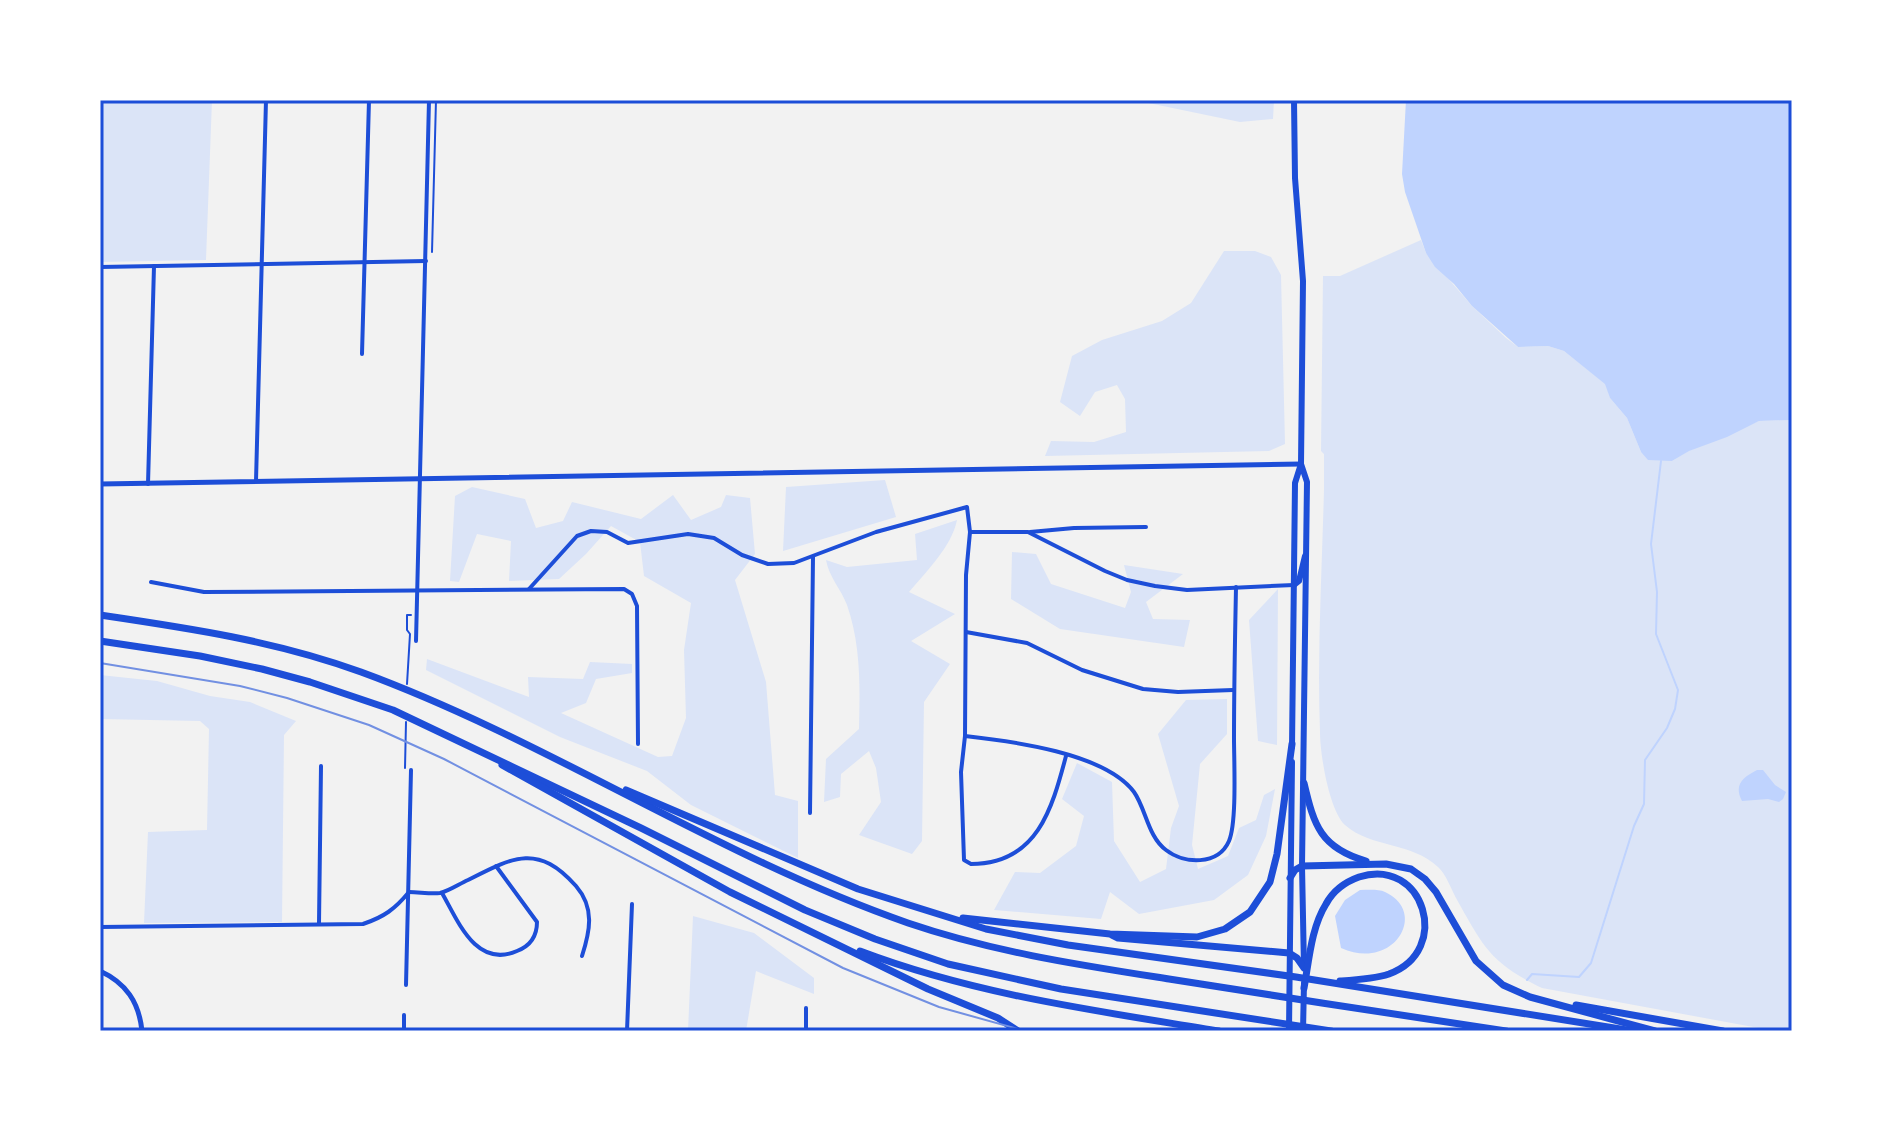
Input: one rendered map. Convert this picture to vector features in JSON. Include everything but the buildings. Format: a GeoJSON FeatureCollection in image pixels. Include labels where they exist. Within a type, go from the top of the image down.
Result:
{"type":"FeatureCollection","features":[{"type":"Feature","properties":{"kind":"highway"},"geometry":{"type":"LineString","coordinates":[[100,615],[233,636],[337,664],[415,694],[845,898],[967,941],[1034,957],[1506,1031]]}},
{"type":"Feature","properties":{"kind":"highway"},"geometry":{"type":"LineString","coordinates":[[100,641],[200,656],[310,682],[393,710],[805,910],[948,964],[1029,983],[1328,1031]]}},
{"type":"Feature","properties":{"kind":"highway"},"geometry":{"type":"LineString","coordinates":[[467,744],[730,892],[916,983],[998,1018],[1018,1031]]}},
{"type":"Feature","properties":{"kind":"highway"},"geometry":{"type":"LineString","coordinates":[[929,911],[988,921],[1110,934],[1208,935],[1235,924],[1250,912],[1265,893],[1274,869],[1292,744]]}},
{"type":"Feature","properties":{"kind":"highway"},"geometry":{"type":"LineString","coordinates":[[590,777],[650,799],[831,878],[929,911],[1028,939],[1323,981],[1633,1031]]}},
{"type":"Feature","properties":{"kind":"highway"},"geometry":{"type":"LineString","coordinates":[[1304,783],[1318,829],[1332,846],[1350,856],[1380,864]]}},
{"type":"Feature","properties":{"kind":"highway"},"geometry":{"type":"LineString","coordinates":[[1290,878],[1302,866],[1380,864],[1407,867],[1425,879],[1476,961],[1503,985],[1530,997],[1655,1031]]}},
{"type":"Feature","properties":{"kind":"highway"},"geometry":{"type":"LineString","coordinates":[[1304,988],[1321,913],[1333,894],[1351,880],[1370,875],[1390,876],[1407,886],[1420,901],[1426,922],[1422,943],[1412,959],[1380,977],[1323,981]]}},
{"type":"Feature","properties":{"kind":"highway"},"geometry":{"type":"LineString","coordinates":[[1110,934],[1132,940],[1289,953],[1304,968]]}},
{"type":"Feature","properties":{"kind":"highway"},"geometry":{"type":"LineString","coordinates":[[835,942],[978,988],[1219,1031]]}},
{"type":"Feature","properties":{"kind":"highway"},"geometry":{"type":"LineString","coordinates":[[1530,997],[1723,1031]]}},
{"type":"Feature","properties":{"kind":"main road"},"geometry":{"type":"LineString","coordinates":[[1289,1031],[1295,483],[1301,464],[1303,281],[1295,178],[1294,100]]}},
{"type":"Feature","properties":{"kind":"main road"},"geometry":{"type":"LineString","coordinates":[[1301,464],[1307,482],[1303,1031]]}},
{"type":"Feature","properties":{"kind":"main road"},"geometry":{"type":"LineString","coordinates":[[1294,585],[1299,581],[1307,551]]}},
{"type":"Feature","properties":{"kind":"main road"},"geometry":{"type":"LineString","coordinates":[[1294,585],[1307,603]]}},
{"type":"Feature","properties":{"kind":"street"},"geometry":{"type":"LineString","coordinates":[[256,482],[266,100]]}},
{"type":"Feature","properties":{"kind":"street"},"geometry":{"type":"LineString","coordinates":[[362,354],[369,100]]}},
{"type":"Feature","properties":{"kind":"street"},"geometry":{"type":"LineString","coordinates":[[416,641],[429,100]]}},
{"type":"Feature","properties":{"kind":"street"},"geometry":{"type":"LineString","coordinates":[[100,267],[426,261]]}},
{"type":"Feature","properties":{"kind":"street"},"geometry":{"type":"LineString","coordinates":[[148,484],[154,266]]}},
{"type":"Feature","properties":{"kind":"street"},"geometry":{"type":"LineString","coordinates":[[100,484],[1301,464]]}},
{"type":"Feature","properties":{"kind":"street"},"geometry":{"type":"LineString","coordinates":[[529,589],[577,536],[591,531],[607,532],[628,543],[688,534],[714,538],[742,555],[768,564],[794,563],[876,532],[967,507],[970,532],[965,736],[961,772],[964,860],[971,864],[994,862],[1016,853],[1032,839],[1045,822],[1066,756]]}},
{"type":"Feature","properties":{"kind":"street"},"geometry":{"type":"LineString","coordinates":[[970,532],[1146,527]]}},
{"type":"Feature","properties":{"kind":"street"},"geometry":{"type":"LineString","coordinates":[[1028,532],[1127,580],[1187,590],[1294,585]]}},
{"type":"Feature","properties":{"kind":"street"},"geometry":{"type":"LineString","coordinates":[[810,813],[813,557]]}},
{"type":"Feature","properties":{"kind":"street"},"geometry":{"type":"LineString","coordinates":[[151,582],[204,592],[624,589],[632,594],[637,606],[638,744]]}},
{"type":"Feature","properties":{"kind":"street"},"geometry":{"type":"LineString","coordinates":[[965,736],[1039,746],[1103,767],[1123,781],[1138,799],[1160,845],[1178,857],[1202,861],[1213,856],[1229,841],[1235,794],[1236,587]]}},
{"type":"Feature","properties":{"kind":"street"},"geometry":{"type":"LineString","coordinates":[[966,632],[1027,643],[1082,670],[1143,689],[1178,692],[1234,690]]}},
{"type":"Feature","properties":{"kind":"street"},"geometry":{"type":"LineString","coordinates":[[319,924],[321,766]]}},
{"type":"Feature","properties":{"kind":"street"},"geometry":{"type":"LineString","coordinates":[[406,985],[411,770]]}},
{"type":"Feature","properties":{"kind":"street"},"geometry":{"type":"LineString","coordinates":[[409,892],[442,893],[521,857],[547,861],[581,892],[588,909],[589,935],[582,956]]}},
{"type":"Feature","properties":{"kind":"street"},"geometry":{"type":"LineString","coordinates":[[442,893],[468,939],[481,950],[500,957],[524,948],[533,939],[537,922],[496,866]]}},
{"type":"Feature","properties":{"kind":"street"},"geometry":{"type":"LineString","coordinates":[[100,927],[363,924],[383,917],[398,906],[409,892]]}},
{"type":"Feature","properties":{"kind":"street"},"geometry":{"type":"LineString","coordinates":[[627,1031],[632,904]]}},
{"type":"Feature","properties":{"kind":"street"},"geometry":{"type":"LineString","coordinates":[[100,971],[118,982],[134,999],[142,1031]]}},
{"type":"Feature","properties":{"kind":"street"},"geometry":{"type":"LineString","coordinates":[[806,1008],[806,1031]]}},
{"type":"Feature","properties":{"kind":"street"},"geometry":{"type":"LineString","coordinates":[[404,1015],[404,1031]]}},
{"type":"Feature","properties":{"kind":"path"},"geometry":{"type":"LineString","coordinates":[[408,663],[410,615]]}},
{"type":"Feature","properties":{"kind":"shaded area"},"geometry":{"type":"Polygon","coordinates":[[[100,100],[212,100],[206,260],[100,262],[100,100]]]}},
{"type":"Feature","properties":{"kind":"shaded area"},"geometry":{"type":"Polygon","coordinates":[[[1134,100],[1274,100],[1273,119],[1240,122],[1134,100]]]}},
{"type":"Feature","properties":{"kind":"shaded area"},"geometry":{"type":"Polygon","coordinates":[[[1421,240],[1426,253],[1472,306],[1506,338],[1518,347],[1548,346],[1564,351],[1606,384],[1610,398],[1627,418],[1641,452],[1672,461],[1688,451],[1759,421],[1792,420],[1792,1031],[1775,1031],[1542,988],[1510,970],[1490,952],[1438,867],[1416,853],[1367,838],[1339,818],[1326,781],[1320,742],[1323,276],[1340,276],[1421,240]]]}},
{"type":"Feature","properties":{"kind":"shaded area"},"geometry":{"type":"Polygon","coordinates":[[[1224,251],[1255,251],[1271,257],[1281,275],[1285,444],[1269,451],[1045,456],[1051,441],[1094,442],[1126,432],[1125,399],[1117,385],[1095,392],[1080,416],[1060,402],[1072,356],[1102,340],[1162,321],[1191,303],[1224,251]]]}},
{"type":"Feature","properties":{"kind":"shaded area"},"geometry":{"type":"Polygon","coordinates":[[[885,480],[896,517],[783,551],[786,487],[885,480]]]}},
{"type":"Feature","properties":{"kind":"shaded area"},"geometry":{"type":"Polygon","coordinates":[[[472,487],[525,499],[536,528],[563,521],[572,502],[641,519],[673,495],[691,520],[721,507],[726,495],[750,498],[755,554],[735,580],[766,682],[775,795],[798,801],[798,858],[691,805],[647,771],[560,737],[426,670],[427,659],[529,697],[528,677],[583,679],[590,662],[632,664],[632,673],[596,679],[586,703],[561,713],[658,757],[672,756],[686,718],[684,650],[691,603],[644,576],[640,542],[611,526],[559,579],[509,581],[511,541],[477,534],[459,582],[450,581],[455,496],[472,487]]]}},
{"type":"Feature","properties":{"kind":"shaded area"},"geometry":{"type":"Polygon","coordinates":[[[957,520],[944,549],[909,592],[955,614],[911,641],[950,664],[924,702],[922,841],[912,854],[859,835],[881,802],[876,768],[869,751],[841,774],[840,797],[824,802],[826,759],[859,729],[860,698],[852,620],[826,560],[847,567],[917,560],[915,534],[957,520]]]}},
{"type":"Feature","properties":{"kind":"shaded area"},"geometry":{"type":"Polygon","coordinates":[[[1012,552],[1036,554],[1051,584],[1125,608],[1131,592],[1124,565],[1183,574],[1146,602],[1153,619],[1190,620],[1184,647],[1060,629],[1011,599],[1012,552]]]}},
{"type":"Feature","properties":{"kind":"shaded area"},"geometry":{"type":"Polygon","coordinates":[[[1278,589],[1277,745],[1258,741],[1249,620],[1278,589]]]}},
{"type":"Feature","properties":{"kind":"shaded area"},"geometry":{"type":"Polygon","coordinates":[[[100,675],[157,681],[210,696],[250,702],[296,721],[284,735],[282,922],[144,923],[148,832],[207,830],[209,729],[200,721],[100,719],[100,675]]]}},
{"type":"Feature","properties":{"kind":"shaded area"},"geometry":{"type":"Polygon","coordinates":[[[1227,699],[1227,734],[1200,764],[1192,845],[1198,869],[1228,856],[1239,828],[1256,820],[1264,795],[1275,789],[1266,836],[1248,875],[1214,900],[1139,914],[1110,892],[1101,919],[994,910],[1015,872],[1040,873],[1076,846],[1084,816],[1062,799],[1077,763],[1112,782],[1114,841],[1140,882],[1166,869],[1171,828],[1179,806],[1158,734],[1186,700],[1227,699]]]}},
{"type":"Feature","properties":{"kind":"shaded area"},"geometry":{"type":"Polygon","coordinates":[[[693,916],[754,933],[814,978],[814,994],[756,971],[746,1031],[688,1031],[693,916]]]}},
{"type":"Feature","properties":{"kind":"water"},"geometry":{"type":"Polygon","coordinates":[[[1406,100],[1792,100],[1792,420],[1759,421],[1672,461],[1648,460],[1641,452],[1627,418],[1610,398],[1605,384],[1564,351],[1548,346],[1518,347],[1472,306],[1435,267],[1426,253],[1405,192],[1402,174],[1406,100]]]}},
{"type":"Feature","properties":{"kind":"water"},"geometry":{"type":"Polygon","coordinates":[[[1763,770],[1775,785],[1786,792],[1783,799],[1779,802],[1768,799],[1742,801],[1739,786],[1744,778],[1763,770]]]}},
{"type":"Feature","properties":{"kind":"water"},"geometry":{"type":"Polygon","coordinates":[[[1360,890],[1385,892],[1398,901],[1404,913],[1404,925],[1399,936],[1390,946],[1376,952],[1360,953],[1341,948],[1335,916],[1345,900],[1360,890]]]}},
{"type":"Feature","properties":{"kind":"waterway"},"geometry":{"type":"LineString","coordinates":[[1527,980],[1532,974],[1579,977],[1591,963],[1634,826],[1644,804],[1645,760],[1667,728],[1675,709],[1678,690],[1656,634],[1657,592],[1651,544],[1661,461]]}},
{"type":"Feature","properties":{"kind":"tram line"},"geometry":{"type":"LineString","coordinates":[[100,663],[240,686],[369,725],[444,759],[843,968],[939,1007],[1025,1031]]}}]}
